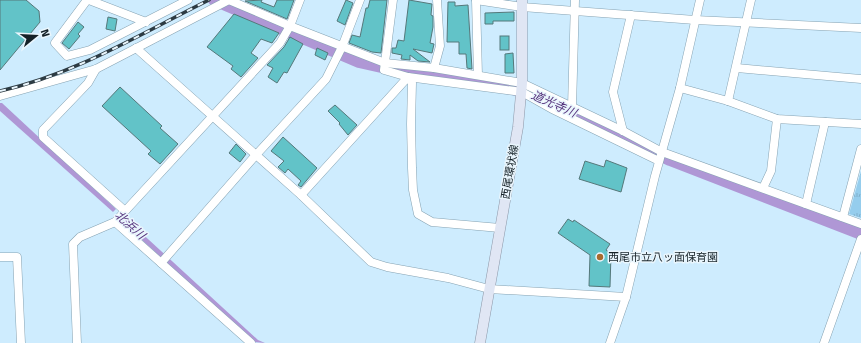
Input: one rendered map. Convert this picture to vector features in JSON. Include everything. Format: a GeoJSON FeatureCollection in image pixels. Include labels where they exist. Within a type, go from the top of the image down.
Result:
{"type":"FeatureCollection","features":[{"type":"Feature","properties":{"kind":"main road","name":"西尾環状線"},"geometry":{"type":"LineString","coordinates":[[480,343],[518,127],[522,88],[522,4]]}},
{"type":"Feature","properties":{"kind":"street"},"geometry":{"type":"LineString","coordinates":[[146,22],[88,0],[55,43],[67,56],[90,50],[146,22],[188,0]]}},
{"type":"Feature","properties":{"kind":"street"},"geometry":{"type":"LineString","coordinates":[[0,96],[96,69],[229,0],[408,77],[522,88],[554,110],[661,157],[763,188],[861,224]]}},
{"type":"Feature","properties":{"kind":"street"},"geometry":{"type":"LineString","coordinates":[[77,343],[73,244],[80,237],[119,216],[280,43],[290,27],[300,0]]}},
{"type":"Feature","properties":{"kind":"street"},"geometry":{"type":"LineString","coordinates":[[164,260],[255,156],[326,80],[342,48],[360,0]]}},
{"type":"Feature","properties":{"kind":"street"},"geometry":{"type":"LineString","coordinates":[[384,66],[394,0]]}},
{"type":"Feature","properties":{"kind":"street"},"geometry":{"type":"LineString","coordinates":[[434,68],[440,46],[437,0]]}},
{"type":"Feature","properties":{"kind":"street"},"geometry":{"type":"LineString","coordinates":[[478,75],[476,0],[695,20],[861,28]]}},
{"type":"Feature","properties":{"kind":"street"},"geometry":{"type":"LineString","coordinates":[[572,107],[575,0]]}},
{"type":"Feature","properties":{"kind":"street"},"geometry":{"type":"LineString","coordinates":[[610,343],[626,297],[680,88],[700,0]]}},
{"type":"Feature","properties":{"kind":"street"},"geometry":{"type":"LineString","coordinates":[[728,101],[737,68],[751,0]]}},
{"type":"Feature","properties":{"kind":"street"},"geometry":{"type":"LineString","coordinates":[[623,131],[613,92],[631,15]]}},
{"type":"Feature","properties":{"kind":"street"},"geometry":{"type":"LineString","coordinates":[[136,48],[211,117],[301,195],[371,262],[387,267],[448,278],[489,289],[626,297]]}},
{"type":"Feature","properties":{"kind":"street"},"geometry":{"type":"LineString","coordinates":[[384,66],[434,68],[478,75],[522,88],[572,107],[623,131],[661,157]]}},
{"type":"Feature","properties":{"kind":"street"},"geometry":{"type":"LineString","coordinates":[[737,68],[861,79]]}},
{"type":"Feature","properties":{"kind":"street"},"geometry":{"type":"LineString","coordinates":[[96,69],[88,83],[43,130],[43,137],[119,216],[251,343]]}},
{"type":"Feature","properties":{"kind":"street"},"geometry":{"type":"LineString","coordinates":[[301,195],[408,77]]}},
{"type":"Feature","properties":{"kind":"street"},"geometry":{"type":"LineString","coordinates":[[408,77],[412,83],[412,168],[418,214],[432,222],[500,228]]}},
{"type":"Feature","properties":{"kind":"street"},"geometry":{"type":"LineString","coordinates":[[680,88],[728,101],[777,119],[861,124]]}},
{"type":"Feature","properties":{"kind":"street"},"geometry":{"type":"LineString","coordinates":[[763,188],[771,171],[777,119]]}},
{"type":"Feature","properties":{"kind":"street"},"geometry":{"type":"LineString","coordinates":[[806,204],[825,122]]}},
{"type":"Feature","properties":{"kind":"street"},"geometry":{"type":"LineString","coordinates":[[842,217],[861,149]]}},
{"type":"Feature","properties":{"kind":"street"},"geometry":{"type":"LineString","coordinates":[[824,343],[860,241]]}},
{"type":"Feature","properties":{"kind":"street"},"geometry":{"type":"LineString","coordinates":[[0,257],[17,257],[21,343]]}},
{"type":"Feature","properties":{"kind":"green space"},"geometry":{"type":"Polygon","coordinates":[[[861,171],[861,218],[849,214],[861,171]]]}},
{"type":"Feature","properties":{"kind":"water","name":"北浜川"},"geometry":{"type":"Polygon","coordinates":[[[0,103],[2,103],[116,209],[113,212],[0,111],[0,103]]]}},
{"type":"Feature","properties":{"kind":"water","name":"北浜川"},"geometry":{"type":"Polygon","coordinates":[[[124,217],[258,340],[265,343],[254,342],[121,221],[124,217]]]}},
{"type":"Feature","properties":{"kind":"building"},"geometry":{"type":"Polygon","coordinates":[[[0,0],[26,0],[39,11],[40,22],[0,70],[0,0]]]}},
{"type":"Feature","properties":{"kind":"building"},"geometry":{"type":"Polygon","coordinates":[[[262,0],[261,2],[274,7],[277,0],[294,0],[287,19],[245,1],[262,0]]]}},
{"type":"Feature","properties":{"kind":"building"},"geometry":{"type":"Polygon","coordinates":[[[346,0],[353,3],[345,25],[337,21],[346,0]]]}},
{"type":"Feature","properties":{"kind":"building"},"geometry":{"type":"Polygon","coordinates":[[[370,0],[387,0],[381,53],[372,52],[349,43],[352,35],[360,37],[366,8],[368,8],[370,0]]]}},
{"type":"Feature","properties":{"kind":"building"},"geometry":{"type":"Polygon","coordinates":[[[409,0],[432,4],[431,15],[433,16],[433,27],[430,43],[434,44],[432,53],[413,49],[430,62],[418,61],[410,55],[410,60],[401,59],[402,55],[392,53],[392,48],[396,48],[398,40],[404,41],[409,0]]]}},
{"type":"Feature","properties":{"kind":"building"},"geometry":{"type":"Polygon","coordinates":[[[448,2],[455,2],[455,6],[468,5],[472,69],[467,68],[466,54],[459,54],[459,42],[447,42],[448,2]]]}},
{"type":"Feature","properties":{"kind":"building"},"geometry":{"type":"Polygon","coordinates":[[[514,12],[514,21],[493,21],[493,24],[485,24],[485,13],[514,12]]]}},
{"type":"Feature","properties":{"kind":"building"},"geometry":{"type":"Polygon","coordinates":[[[234,14],[279,33],[272,43],[261,39],[251,53],[258,58],[241,77],[231,69],[233,66],[207,47],[234,14]]]}},
{"type":"Feature","properties":{"kind":"building"},"geometry":{"type":"Polygon","coordinates":[[[108,17],[117,19],[115,31],[106,29],[108,17]]]}},
{"type":"Feature","properties":{"kind":"building"},"geometry":{"type":"Polygon","coordinates":[[[78,22],[84,27],[78,34],[80,36],[69,49],[62,43],[78,22]]]}},
{"type":"Feature","properties":{"kind":"building"},"geometry":{"type":"Polygon","coordinates":[[[500,36],[509,36],[509,50],[500,50],[500,36]]]}},
{"type":"Feature","properties":{"kind":"building"},"geometry":{"type":"Polygon","coordinates":[[[290,37],[303,44],[287,73],[284,72],[277,83],[268,77],[273,68],[267,65],[284,47],[290,37]]]}},
{"type":"Feature","properties":{"kind":"building"},"geometry":{"type":"Polygon","coordinates":[[[317,48],[328,53],[325,60],[315,55],[317,48]]]}},
{"type":"Feature","properties":{"kind":"building"},"geometry":{"type":"Polygon","coordinates":[[[513,53],[514,73],[505,73],[505,54],[513,53]]]}},
{"type":"Feature","properties":{"kind":"building"},"geometry":{"type":"Polygon","coordinates":[[[120,87],[162,126],[160,128],[178,144],[160,164],[148,154],[151,151],[102,106],[120,87]]]}},
{"type":"Feature","properties":{"kind":"building"},"geometry":{"type":"Polygon","coordinates":[[[335,105],[357,125],[348,135],[339,124],[340,123],[328,111],[335,105]]]}},
{"type":"Feature","properties":{"kind":"building"},"geometry":{"type":"Polygon","coordinates":[[[283,137],[317,168],[301,187],[298,185],[301,181],[288,169],[285,173],[278,167],[284,161],[271,151],[283,137]]]}},
{"type":"Feature","properties":{"kind":"building"},"geometry":{"type":"Polygon","coordinates":[[[236,144],[246,154],[240,162],[229,153],[236,144]]]}},
{"type":"Feature","properties":{"kind":"building"},"geometry":{"type":"Polygon","coordinates":[[[606,160],[627,168],[621,192],[579,179],[585,161],[604,167],[606,160]]]}},
{"type":"Feature","properties":{"kind":"building"},"geometry":{"type":"Polygon","coordinates":[[[568,219],[573,222],[574,220],[610,244],[606,250],[611,254],[610,287],[589,286],[590,255],[558,233],[568,219]]]}},
{"type":"Feature","properties":{"kind":"waterway","name":"道光寺川"},"geometry":{"type":"LineString","coordinates":[[214,0],[359,62],[408,73],[440,75],[533,93],[670,160],[861,234]]}},
{"type":"Feature","properties":{"kind":"railway"},"geometry":{"type":"LineString","coordinates":[[0,91],[28,84],[81,64],[209,0]]}},
{"type":"Feature","properties":{"kind":"place","name":"西尾市立八ッ面保育園"},"geometry":{"type":"Point","coordinates":[600,257]}}]}
